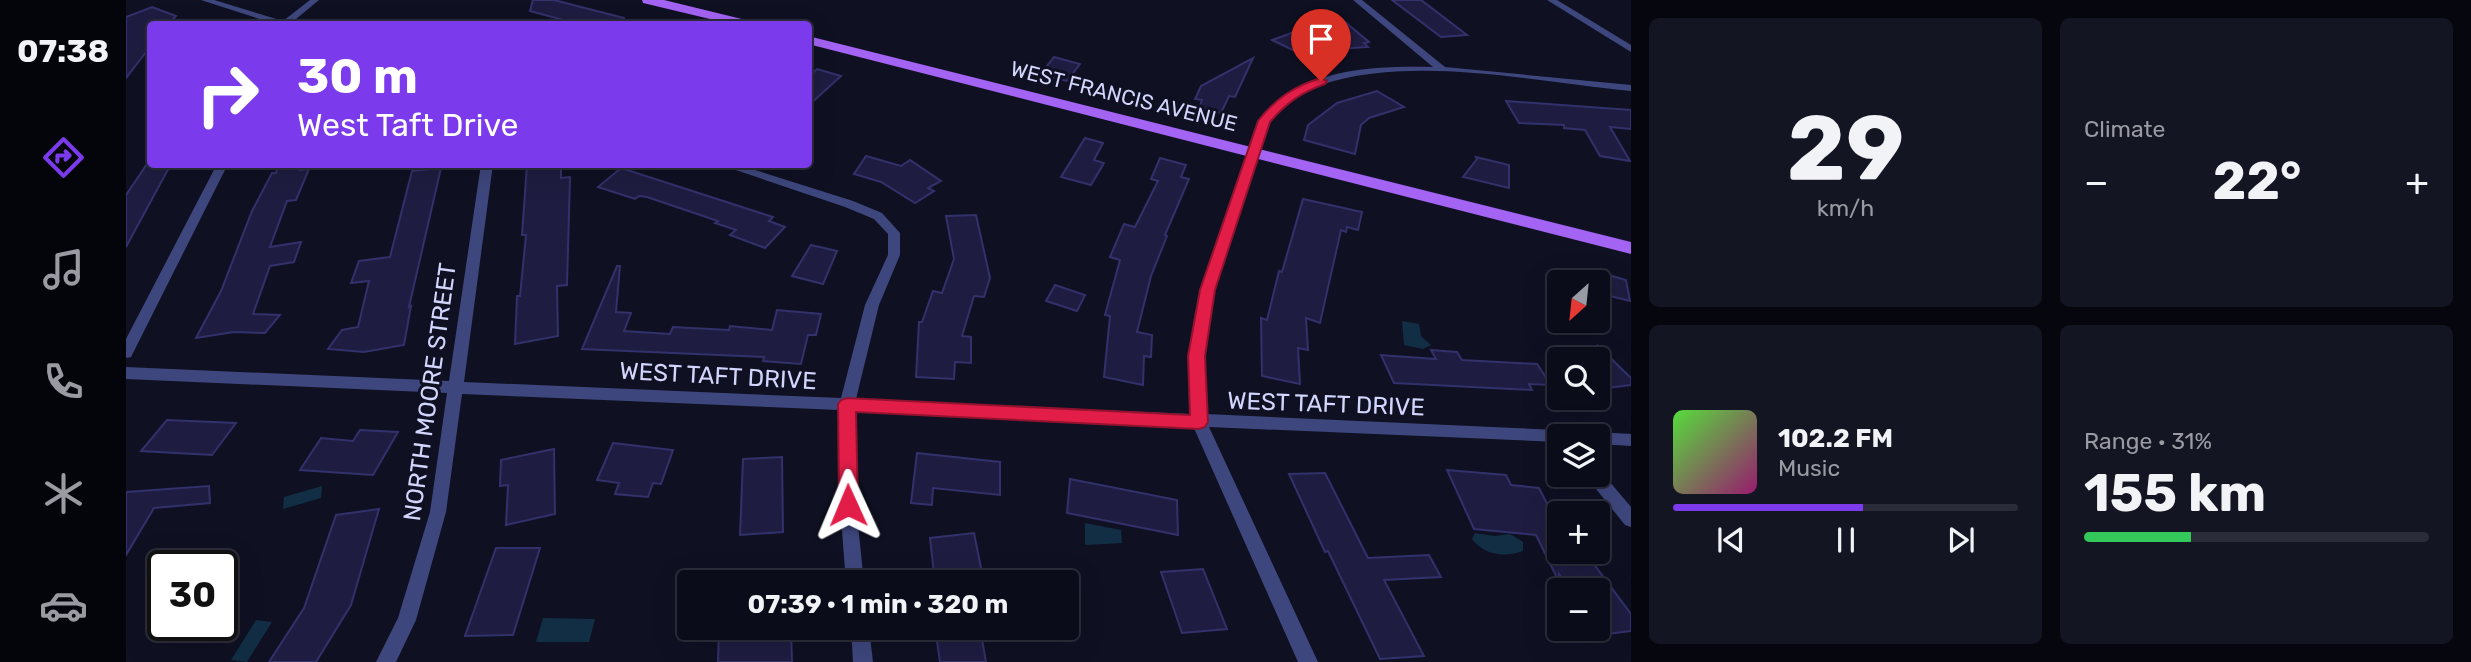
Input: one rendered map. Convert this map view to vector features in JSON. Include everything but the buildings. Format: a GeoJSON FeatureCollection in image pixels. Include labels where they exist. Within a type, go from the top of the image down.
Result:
{"type":"FeatureCollection","features":[{"type":"Feature","properties":{"kind":"main road"},"geometry":{"type":"LineString","coordinates":[[648,0],[734,21]]}},
{"type":"Feature","properties":{"kind":"main road","name":"WEST FRANCIS AVENUE"},"geometry":{"type":"LineString","coordinates":[[812,41],[1631,248]]}},
{"type":"Feature","properties":{"kind":"street"},"geometry":{"type":"LineString","coordinates":[[205,0],[274,21]]}},
{"type":"Feature","properties":{"kind":"street"},"geometry":{"type":"LineString","coordinates":[[288,21],[315,0]]}},
{"type":"Feature","properties":{"kind":"street"},"geometry":{"type":"LineString","coordinates":[[1357,0],[1442,69]]}},
{"type":"Feature","properties":{"kind":"street"},"geometry":{"type":"LineString","coordinates":[[1551,0],[1631,49]]}},
{"type":"Feature","properties":{"kind":"street"},"geometry":{"type":"LineString","coordinates":[[1308,662],[1199,422],[1197,356],[1207,290],[1264,121],[1281,102],[1303,88],[1339,75],[1388,68],[1442,69],[1631,88]]}},
{"type":"Feature","properties":{"kind":"street"},"geometry":{"type":"LineString","coordinates":[[126,353],[221,168]]}},
{"type":"Feature","properties":{"kind":"street","name":"NORTH MOORE STREET"},"geometry":{"type":"LineString","coordinates":[[386,662],[407,620],[438,512],[486,168]]}},
{"type":"Feature","properties":{"kind":"street"},"geometry":{"type":"LineString","coordinates":[[736,168],[849,204],[878,216],[894,233],[894,255],[872,305],[847,404],[848,505],[854,570]]}},
{"type":"Feature","properties":{"kind":"street","name":"WEST TAFT DRIVE"},"geometry":{"type":"LineString","coordinates":[[126,373],[1547,436]]}},
{"type":"Feature","properties":{"kind":"street"},"geometry":{"type":"LineString","coordinates":[[1610,439],[1631,440]]}},
{"type":"Feature","properties":{"kind":"street"},"geometry":{"type":"LineString","coordinates":[[1604,487],[1631,520]]}},
{"type":"Feature","properties":{"kind":"street"},"geometry":{"type":"LineString","coordinates":[[861,640],[863,662]]}},
{"type":"Feature","properties":{"kind":"water"},"geometry":{"type":"Polygon","coordinates":[[[1402,321],[1419,324],[1421,336],[1431,345],[1423,349],[1404,345],[1402,321]]]}},
{"type":"Feature","properties":{"kind":"water"},"geometry":{"type":"Polygon","coordinates":[[[322,486],[321,498],[283,509],[284,497],[322,486]]]}},
{"type":"Feature","properties":{"kind":"water"},"geometry":{"type":"Polygon","coordinates":[[[1085,523],[1121,530],[1122,543],[1085,545],[1085,523]]]}},
{"type":"Feature","properties":{"kind":"water"},"geometry":{"type":"Polygon","coordinates":[[[1475,533],[1495,536],[1510,534],[1523,542],[1523,551],[1509,554],[1488,552],[1472,539],[1475,533]]]}},
{"type":"Feature","properties":{"kind":"water"},"geometry":{"type":"Polygon","coordinates":[[[543,618],[595,619],[589,642],[536,642],[543,618]]]}},
{"type":"Feature","properties":{"kind":"water"},"geometry":{"type":"Polygon","coordinates":[[[256,620],[272,622],[247,662],[231,660],[256,620]]]}},
{"type":"Feature","properties":{"kind":"route"},"geometry":{"type":"LineString","coordinates":[[848,505],[847,404],[1199,422],[1197,356],[1207,290],[1264,121],[1281,102],[1303,88],[1321,81]]}}]}
